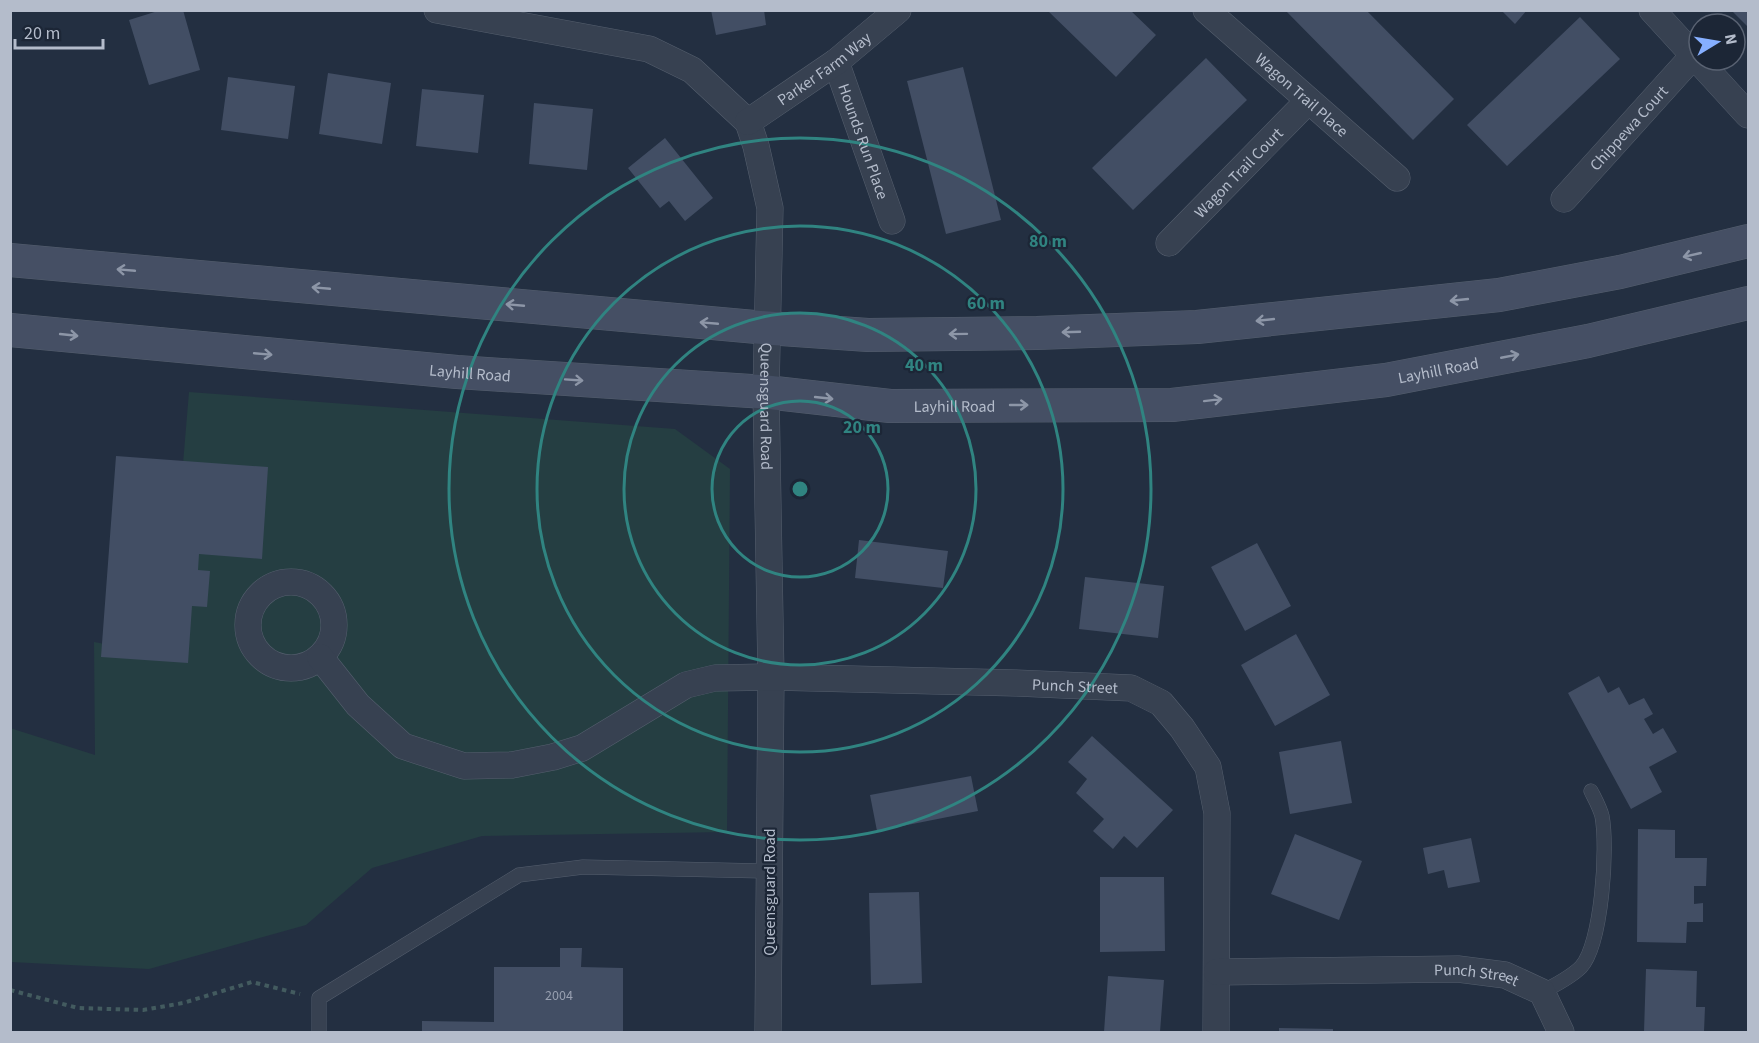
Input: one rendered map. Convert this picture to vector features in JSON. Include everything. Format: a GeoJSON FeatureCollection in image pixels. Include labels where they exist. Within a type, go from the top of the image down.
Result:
{"type":"FeatureCollection","features":[{"type":"Feature","properties":{"kind":"main road"},"geometry":{"type":"LineString","coordinates":[[10,260],[767,328],[880,335],[1037,333],[1197,327],[1499,295],[1620,272],[1749,241]]}},
{"type":"Feature","properties":{"kind":"main road","name":"Layhill Road"},"geometry":{"type":"LineString","coordinates":[[10,330],[457,372],[766,392],[890,406],[1172,405],[1386,380],[1588,341],[1749,303]]}},
{"type":"Feature","properties":{"kind":"street","name":"Queensguard Road"},"geometry":{"type":"LineString","coordinates":[[436,10],[649,49],[692,70],[748,122],[756,146],[770,208],[766,392],[771,677],[768,1032]]}},
{"type":"Feature","properties":{"kind":"street","name":"Parker Farm Way"},"geometry":{"type":"LineString","coordinates":[[748,122],[836,63],[898,10]]}},
{"type":"Feature","properties":{"kind":"street","name":"Wagon Trail Place"},"geometry":{"type":"LineString","coordinates":[[1206,10],[1397,178]]}},
{"type":"Feature","properties":{"kind":"street"},"geometry":{"type":"LineString","coordinates":[[1652,10],[1687,49]]}},
{"type":"Feature","properties":{"kind":"street","name":"Hounds Run Place"},"geometry":{"type":"LineString","coordinates":[[836,63],[892,220]]}},
{"type":"Feature","properties":{"kind":"street","name":"Chippewa Court"},"geometry":{"type":"LineString","coordinates":[[1564,199],[1687,63]]}},
{"type":"Feature","properties":{"kind":"street"},"geometry":{"type":"LineString","coordinates":[[1708,72],[1749,115]]}},
{"type":"Feature","properties":{"kind":"street","name":"Wagon Trail Court"},"geometry":{"type":"LineString","coordinates":[[1169,243],[1308,101]]}},
{"type":"Feature","properties":{"kind":"street","name":"Punch Street"},"geometry":{"type":"LineString","coordinates":[[320,657],[358,705],[404,746],[464,766],[512,765],[554,757],[582,748],[686,685],[715,678],[771,677],[1131,688],[1161,703],[1208,767],[1217,813],[1216,1032]]}},
{"type":"Feature","properties":{"kind":"street","name":"Punch Street"},"geometry":{"type":"LineString","coordinates":[[1216,972],[1458,969],[1505,975],[1542,992]]}},
{"type":"Feature","properties":{"kind":"street"},"geometry":{"type":"LineString","coordinates":[[1542,992],[1562,1032]]}},
{"type":"Feature","properties":{"kind":"lane"},"geometry":{"type":"LineString","coordinates":[[1542,992],[1571,976],[1582,965],[1591,945],[1602,897],[1605,849],[1602,815],[1591,790]]}},
{"type":"Feature","properties":{"kind":"lane"},"geometry":{"type":"LineString","coordinates":[[319,1032],[320,998],[519,875],[583,867],[769,871]]}},
{"type":"Feature","properties":{"kind":"path"},"geometry":{"type":"LineString","coordinates":[[10,990],[78,1008],[143,1010],[183,1003],[252,982],[320,998]]}},
{"type":"Feature","properties":{"kind":"green space"},"geometry":{"type":"Polygon","coordinates":[[[189,392],[675,429],[730,469],[727,832],[482,836],[372,868],[306,925],[149,969],[11,962],[10,728],[95,755],[94,642],[167,655],[189,392]]]}},
{"type":"Feature","properties":{"kind":"building"},"geometry":{"type":"Polygon","coordinates":[[[161,10],[183,10],[200,70],[149,85],[129,20],[161,10]]]}},
{"type":"Feature","properties":{"kind":"building"},"geometry":{"type":"Polygon","coordinates":[[[711,10],[764,10],[766,25],[716,35],[711,10]]]}},
{"type":"Feature","properties":{"kind":"building"},"geometry":{"type":"Polygon","coordinates":[[[1047,10],[1130,10],[1156,35],[1116,77],[1047,10]]]}},
{"type":"Feature","properties":{"kind":"building"},"geometry":{"type":"Polygon","coordinates":[[[1285,10],[1366,10],[1454,99],[1413,140],[1285,10]]]}},
{"type":"Feature","properties":{"kind":"building"},"geometry":{"type":"Polygon","coordinates":[[[1501,10],[1527,10],[1515,24],[1501,10]]]}},
{"type":"Feature","properties":{"kind":"building"},"geometry":{"type":"Polygon","coordinates":[[[1731,10],[1748,10],[1748,27],[1747,12],[1731,10]]]}},
{"type":"Feature","properties":{"kind":"building"},"geometry":{"type":"Polygon","coordinates":[[[1580,17],[1620,59],[1507,166],[1467,125],[1580,17]]]}},
{"type":"Feature","properties":{"kind":"building"},"geometry":{"type":"Polygon","coordinates":[[[1206,58],[1247,100],[1133,210],[1092,168],[1206,58]]]}},
{"type":"Feature","properties":{"kind":"building"},"geometry":{"type":"Polygon","coordinates":[[[963,67],[1001,220],[946,234],[907,81],[963,67]]]}},
{"type":"Feature","properties":{"kind":"building"},"geometry":{"type":"Polygon","coordinates":[[[328,73],[391,83],[382,144],[319,134],[328,73]]]}},
{"type":"Feature","properties":{"kind":"building"},"geometry":{"type":"Polygon","coordinates":[[[228,77],[295,86],[288,139],[221,130],[228,77]]]}},
{"type":"Feature","properties":{"kind":"building"},"geometry":{"type":"Polygon","coordinates":[[[422,89],[484,95],[478,153],[416,146],[422,89]]]}},
{"type":"Feature","properties":{"kind":"building"},"geometry":{"type":"Polygon","coordinates":[[[534,103],[593,109],[587,170],[529,164],[534,103]]]}},
{"type":"Feature","properties":{"kind":"building"},"geometry":{"type":"Polygon","coordinates":[[[665,138],[713,198],[685,221],[669,201],[660,208],[628,168],[665,138]]]}},
{"type":"Feature","properties":{"kind":"building"},"geometry":{"type":"Polygon","coordinates":[[[116,456],[268,467],[262,559],[199,554],[198,570],[210,571],[207,607],[192,606],[188,663],[101,657],[116,456]]]}},
{"type":"Feature","properties":{"kind":"building"},"geometry":{"type":"Polygon","coordinates":[[[859,540],[948,551],[943,588],[855,578],[859,540]]]}},
{"type":"Feature","properties":{"kind":"building"},"geometry":{"type":"Polygon","coordinates":[[[1257,543],[1291,606],[1245,631],[1211,567],[1257,543]]]}},
{"type":"Feature","properties":{"kind":"building"},"geometry":{"type":"Polygon","coordinates":[[[1085,577],[1164,586],[1158,638],[1079,629],[1085,577]]]}},
{"type":"Feature","properties":{"kind":"building"},"geometry":{"type":"Polygon","coordinates":[[[1296,634],[1330,695],[1275,726],[1241,665],[1296,634]]]}},
{"type":"Feature","properties":{"kind":"building"},"geometry":{"type":"Polygon","coordinates":[[[1599,676],[1608,693],[1619,687],[1629,705],[1644,698],[1653,714],[1644,719],[1653,734],[1663,728],[1677,752],[1649,767],[1662,792],[1631,809],[1568,693],[1599,676]]]}},
{"type":"Feature","properties":{"kind":"building"},"geometry":{"type":"Polygon","coordinates":[[[1092,736],[1173,810],[1137,848],[1124,836],[1113,849],[1093,831],[1104,819],[1076,793],[1087,779],[1068,762],[1092,736]]]}},
{"type":"Feature","properties":{"kind":"building"},"geometry":{"type":"Polygon","coordinates":[[[1341,741],[1352,803],[1290,814],[1279,752],[1341,741]]]}},
{"type":"Feature","properties":{"kind":"building"},"geometry":{"type":"Polygon","coordinates":[[[971,776],[978,811],[877,831],[870,795],[971,776]]]}},
{"type":"Feature","properties":{"kind":"building"},"geometry":{"type":"Polygon","coordinates":[[[1638,829],[1675,830],[1675,858],[1707,858],[1706,886],[1694,886],[1694,904],[1703,903],[1703,922],[1687,922],[1686,943],[1637,942],[1638,829]]]}},
{"type":"Feature","properties":{"kind":"building"},"geometry":{"type":"Polygon","coordinates":[[[1295,834],[1362,861],[1339,920],[1271,894],[1295,834]]]}},
{"type":"Feature","properties":{"kind":"building"},"geometry":{"type":"Polygon","coordinates":[[[1471,838],[1480,882],[1448,888],[1444,870],[1428,874],[1423,848],[1471,838]]]}},
{"type":"Feature","properties":{"kind":"building"},"geometry":{"type":"Polygon","coordinates":[[[1100,877],[1164,877],[1165,951],[1100,952],[1100,877]]]}},
{"type":"Feature","properties":{"kind":"building"},"geometry":{"type":"Polygon","coordinates":[[[919,892],[922,983],[871,985],[869,893],[919,892]]]}},
{"type":"Feature","properties":{"kind":"building"},"geometry":{"type":"Polygon","coordinates":[[[560,948],[582,948],[581,967],[623,968],[623,1032],[422,1032],[422,1021],[494,1022],[494,967],[560,967],[560,948]]]}},
{"type":"Feature","properties":{"kind":"building"},"geometry":{"type":"Polygon","coordinates":[[[1646,969],[1697,971],[1696,1007],[1705,1007],[1704,1032],[1644,1032],[1646,969]]]}},
{"type":"Feature","properties":{"kind":"building"},"geometry":{"type":"Polygon","coordinates":[[[1108,976],[1164,980],[1160,1032],[1104,1032],[1108,976]]]}},
{"type":"Feature","properties":{"kind":"building"},"geometry":{"type":"Polygon","coordinates":[[[1279,1028],[1333,1029],[1333,1032],[1279,1032],[1279,1028]]]}}]}
